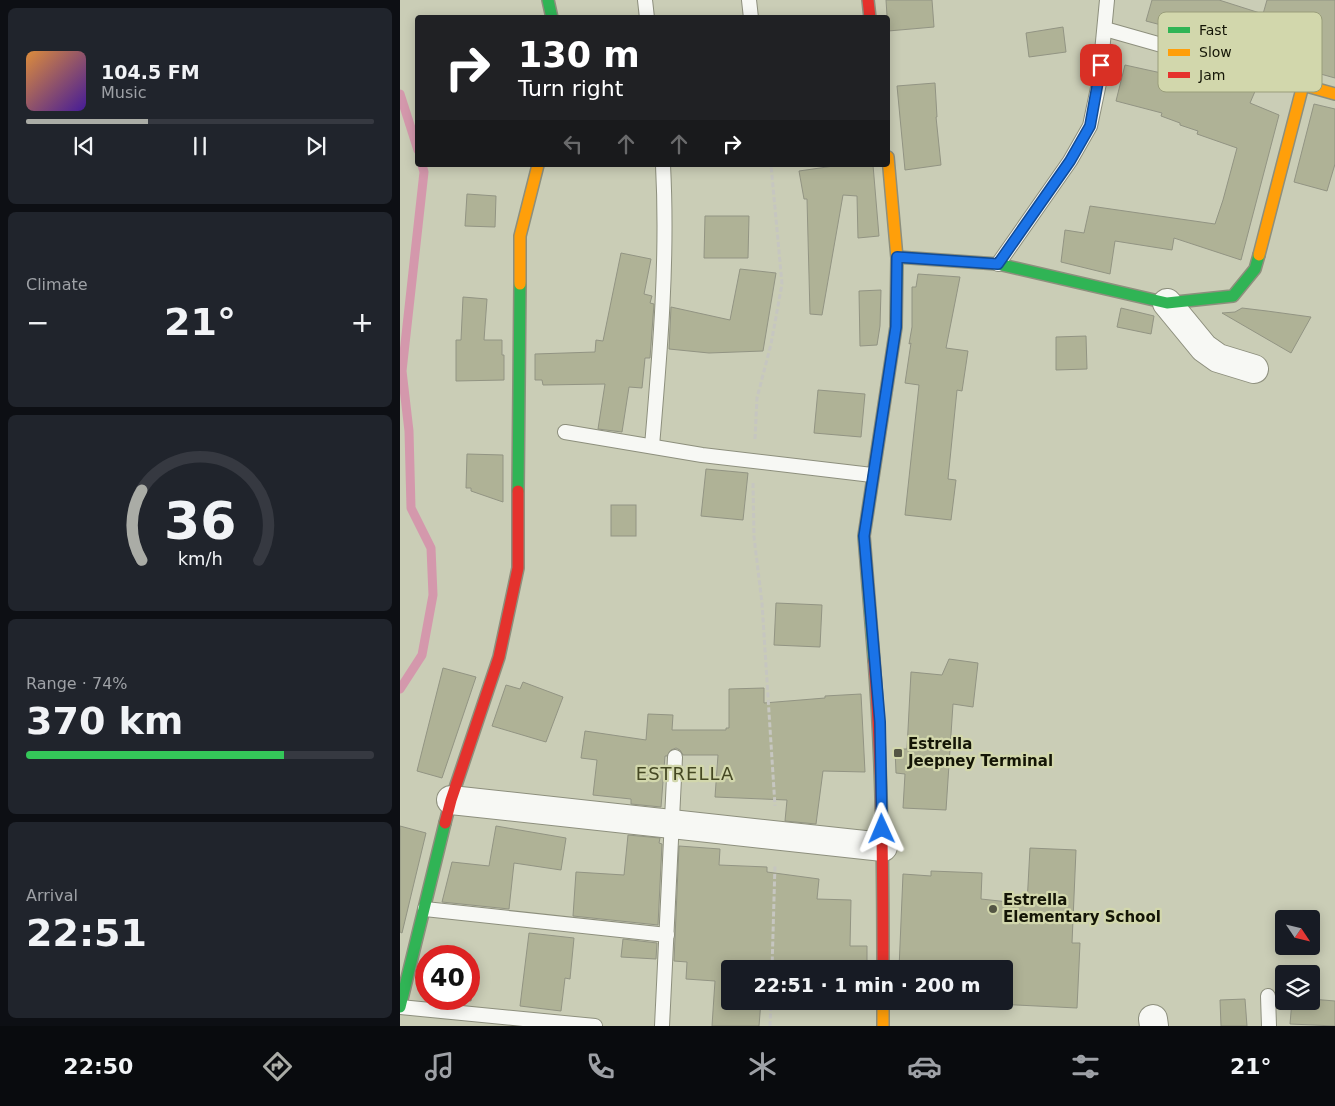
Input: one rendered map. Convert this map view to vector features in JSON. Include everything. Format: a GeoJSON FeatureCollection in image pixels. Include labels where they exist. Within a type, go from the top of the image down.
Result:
{"type":"FeatureCollection","features":[{"type":"Feature","properties":{"kind":"street"},"geometry":{"type":"LineString","coordinates":[[548,0],[551,15]]}},
{"type":"Feature","properties":{"kind":"street"},"geometry":{"type":"LineString","coordinates":[[868,0],[870,15]]}},
{"type":"Feature","properties":{"kind":"street"},"geometry":{"type":"LineString","coordinates":[[1322,91],[1335,94]]}},
{"type":"Feature","properties":{"kind":"street"},"geometry":{"type":"LineString","coordinates":[[897,257],[998,264],[1167,303],[1233,296],[1255,269],[1301,92]]}},
{"type":"Feature","properties":{"kind":"street"},"geometry":{"type":"LineString","coordinates":[[400,1007],[451,800],[499,657],[518,568],[520,236],[537,167]]}},
{"type":"Feature","properties":{"kind":"street"},"geometry":{"type":"LineString","coordinates":[[883,960],[880,722],[864,536],[896,327],[897,257],[889,167]]}},
{"type":"Feature","properties":{"kind":"street"},"geometry":{"type":"LineString","coordinates":[[1167,303],[1204,348],[1218,358],[1254,369]]}},
{"type":"Feature","properties":{"kind":"street"},"geometry":{"type":"LineString","coordinates":[[451,800],[883,847]]}},
{"type":"Feature","properties":{"kind":"street"},"geometry":{"type":"LineString","coordinates":[[883,1010],[883,1026]]}},
{"type":"Feature","properties":{"kind":"lane"},"geometry":{"type":"LineString","coordinates":[[645,0],[647,15]]}},
{"type":"Feature","properties":{"kind":"lane"},"geometry":{"type":"LineString","coordinates":[[749,0],[752,15]]}},
{"type":"Feature","properties":{"kind":"lane"},"geometry":{"type":"LineString","coordinates":[[998,264],[1070,161],[1090,126],[1099,84],[1107,0]]}},
{"type":"Feature","properties":{"kind":"lane"},"geometry":{"type":"LineString","coordinates":[[1105,29],[1158,44]]}},
{"type":"Feature","properties":{"kind":"lane"},"geometry":{"type":"LineString","coordinates":[[652,446],[663,312],[664,202],[662,167]]}},
{"type":"Feature","properties":{"kind":"lane"},"geometry":{"type":"LineString","coordinates":[[565,432],[702,455],[872,475]]}},
{"type":"Feature","properties":{"kind":"lane"},"geometry":{"type":"LineString","coordinates":[[662,1026],[675,757]]}},
{"type":"Feature","properties":{"kind":"lane"},"geometry":{"type":"LineString","coordinates":[[425,909],[667,935]]}},
{"type":"Feature","properties":{"kind":"lane"},"geometry":{"type":"LineString","coordinates":[[1268,996],[1269,1026]]}},
{"type":"Feature","properties":{"kind":"lane"},"geometry":{"type":"LineString","coordinates":[[400,1007],[594,1026]]}},
{"type":"Feature","properties":{"kind":"path"},"geometry":{"type":"LineString","coordinates":[[765,649],[762,603],[754,537],[753,461],[757,398],[771,344],[782,284],[772,167]]}},
{"type":"Feature","properties":{"kind":"path"},"geometry":{"type":"LineString","coordinates":[[770,1026],[771,1010]]}},
{"type":"Feature","properties":{"kind":"building"},"geometry":{"type":"Polygon","coordinates":[[[886,0],[932,0],[934,27],[890,31],[890,15],[887,15],[886,0]]]}},
{"type":"Feature","properties":{"kind":"building"},"geometry":{"type":"Polygon","coordinates":[[[1152,0],[1219,0],[1257,12],[1158,12],[1158,24],[1146,21],[1152,0]]]}},
{"type":"Feature","properties":{"kind":"building"},"geometry":{"type":"Polygon","coordinates":[[[1267,0],[1335,0],[1335,78],[1322,74],[1322,12],[1264,12],[1267,0]]]}},
{"type":"Feature","properties":{"kind":"building"},"geometry":{"type":"Polygon","coordinates":[[[1063,27],[1066,52],[1029,57],[1026,33],[1063,27]]]}},
{"type":"Feature","properties":{"kind":"building"},"geometry":{"type":"Polygon","coordinates":[[[1125,65],[1158,72],[1158,92],[1255,92],[1250,103],[1279,115],[1241,260],[1174,238],[1172,250],[1115,241],[1110,274],[1061,262],[1065,230],[1084,233],[1090,206],[1215,224],[1223,200],[1237,148],[1197,134],[1198,131],[1161,116],[1162,113],[1116,101],[1125,65]]]}},
{"type":"Feature","properties":{"kind":"building"},"geometry":{"type":"Polygon","coordinates":[[[935,83],[941,165],[905,170],[897,86],[935,83]]]}},
{"type":"Feature","properties":{"kind":"building"},"geometry":{"type":"Polygon","coordinates":[[[1314,104],[1335,109],[1335,164],[1327,191],[1294,182],[1314,104]]]}},
{"type":"Feature","properties":{"kind":"building"},"geometry":{"type":"Polygon","coordinates":[[[827,167],[873,167],[879,236],[858,238],[857,196],[843,195],[822,315],[810,314],[807,199],[804,199],[799,171],[827,167]]]}},
{"type":"Feature","properties":{"kind":"building"},"geometry":{"type":"Polygon","coordinates":[[[467,194],[496,196],[495,227],[465,226],[467,194]]]}},
{"type":"Feature","properties":{"kind":"building"},"geometry":{"type":"Polygon","coordinates":[[[705,216],[749,216],[748,258],[704,258],[705,216]]]}},
{"type":"Feature","properties":{"kind":"building"},"geometry":{"type":"Polygon","coordinates":[[[621,253],[651,259],[644,294],[652,296],[650,303],[654,304],[650,358],[645,358],[642,388],[629,387],[622,432],[598,429],[605,384],[543,385],[542,380],[535,380],[535,354],[595,352],[596,340],[603,341],[621,253]]]}},
{"type":"Feature","properties":{"kind":"building"},"geometry":{"type":"Polygon","coordinates":[[[740,269],[776,273],[763,351],[709,353],[669,349],[671,307],[730,320],[740,269]]]}},
{"type":"Feature","properties":{"kind":"building"},"geometry":{"type":"Polygon","coordinates":[[[918,274],[960,277],[946,348],[968,351],[962,391],[957,390],[948,479],[956,480],[951,520],[905,515],[919,385],[905,383],[911,343],[909,344],[912,327],[912,287],[916,287],[918,274]]]}},
{"type":"Feature","properties":{"kind":"building"},"geometry":{"type":"Polygon","coordinates":[[[881,290],[880,326],[877,345],[860,346],[859,291],[881,290]]]}},
{"type":"Feature","properties":{"kind":"building"},"geometry":{"type":"Polygon","coordinates":[[[463,297],[487,299],[484,340],[502,340],[504,380],[456,381],[456,340],[461,340],[463,297]]]}},
{"type":"Feature","properties":{"kind":"building"},"geometry":{"type":"Polygon","coordinates":[[[1121,308],[1154,316],[1151,334],[1117,327],[1121,308]]]}},
{"type":"Feature","properties":{"kind":"building"},"geometry":{"type":"Polygon","coordinates":[[[1242,308],[1311,317],[1291,353],[1222,313],[1235,312],[1242,308]]]}},
{"type":"Feature","properties":{"kind":"building"},"geometry":{"type":"Polygon","coordinates":[[[1086,336],[1087,369],[1056,370],[1056,337],[1086,336]]]}},
{"type":"Feature","properties":{"kind":"building"},"geometry":{"type":"Polygon","coordinates":[[[818,390],[865,394],[861,437],[814,433],[818,390]]]}},
{"type":"Feature","properties":{"kind":"building"},"geometry":{"type":"Polygon","coordinates":[[[467,454],[503,455],[503,502],[471,491],[471,488],[466,488],[467,454]]]}},
{"type":"Feature","properties":{"kind":"building"},"geometry":{"type":"Polygon","coordinates":[[[706,469],[748,473],[743,520],[701,516],[706,469]]]}},
{"type":"Feature","properties":{"kind":"building"},"geometry":{"type":"Polygon","coordinates":[[[611,505],[636,505],[636,536],[611,536],[611,505]]]}},
{"type":"Feature","properties":{"kind":"building"},"geometry":{"type":"Polygon","coordinates":[[[776,603],[822,605],[820,647],[774,645],[776,603]]]}},
{"type":"Feature","properties":{"kind":"building"},"geometry":{"type":"Polygon","coordinates":[[[949,659],[978,663],[973,707],[953,704],[946,810],[903,808],[905,774],[896,773],[895,749],[907,749],[911,672],[942,675],[949,659]]]}},
{"type":"Feature","properties":{"kind":"building"},"geometry":{"type":"Polygon","coordinates":[[[443,668],[476,677],[442,778],[417,771],[443,668]]]}},
{"type":"Feature","properties":{"kind":"building"},"geometry":{"type":"Polygon","coordinates":[[[523,682],[563,697],[546,742],[492,726],[506,685],[520,689],[523,682]]]}},
{"type":"Feature","properties":{"kind":"building"},"geometry":{"type":"Polygon","coordinates":[[[764,688],[764,703],[861,694],[865,772],[823,771],[816,824],[785,821],[787,800],[715,797],[718,755],[683,755],[676,748],[665,756],[661,807],[631,804],[631,799],[593,795],[597,760],[581,758],[585,731],[646,740],[648,714],[673,715],[672,730],[726,730],[726,728],[729,728],[729,689],[764,688]]]}},
{"type":"Feature","properties":{"kind":"building"},"geometry":{"type":"Polygon","coordinates":[[[400,826],[426,833],[402,933],[400,932],[400,826]]]}},
{"type":"Feature","properties":{"kind":"building"},"geometry":{"type":"Polygon","coordinates":[[[496,826],[566,838],[561,870],[514,863],[509,909],[442,902],[452,862],[489,866],[496,826]]]}},
{"type":"Feature","properties":{"kind":"building"},"geometry":{"type":"Polygon","coordinates":[[[628,835],[660,838],[659,843],[662,844],[658,925],[573,916],[576,872],[624,875],[628,835]]]}},
{"type":"Feature","properties":{"kind":"building"},"geometry":{"type":"Polygon","coordinates":[[[679,846],[720,849],[719,865],[767,867],[767,872],[819,879],[817,899],[851,900],[850,946],[867,946],[867,960],[721,960],[721,1010],[760,1010],[759,1026],[712,1026],[715,981],[686,979],[687,962],[674,961],[679,846]]]}},
{"type":"Feature","properties":{"kind":"building"},"geometry":{"type":"Polygon","coordinates":[[[1030,848],[1076,850],[1072,943],[1080,943],[1077,1008],[1013,1005],[1013,960],[899,960],[903,874],[931,876],[931,871],[982,873],[981,899],[1027,904],[1030,848]]]}},
{"type":"Feature","properties":{"kind":"building"},"geometry":{"type":"Polygon","coordinates":[[[529,933],[574,938],[570,979],[565,978],[561,1011],[520,1006],[529,933]]]}},
{"type":"Feature","properties":{"kind":"building"},"geometry":{"type":"Polygon","coordinates":[[[623,939],[657,943],[656,959],[621,957],[623,939]]]}},
{"type":"Feature","properties":{"kind":"building"},"geometry":{"type":"Polygon","coordinates":[[[1245,999],[1247,1026],[1221,1026],[1220,1000],[1245,999]]]}},
{"type":"Feature","properties":{"kind":"building"},"geometry":{"type":"Polygon","coordinates":[[[1320,1000],[1335,1001],[1335,1026],[1290,1024],[1291,1010],[1320,1010],[1320,1000]]]}},
{"type":"Feature","properties":{"kind":"waterway"},"geometry":{"type":"LineString","coordinates":[[400,94],[415,141]]}},
{"type":"Feature","properties":{"kind":"waterway"},"geometry":{"type":"LineString","coordinates":[[400,689],[422,655],[433,595],[431,548],[411,508],[409,431],[402,371],[424,172],[423,167]]}},
{"type":"Feature","properties":{"kind":"traffic: fast"},"geometry":{"type":"LineString","coordinates":[[548,0],[551,15]]}},
{"type":"Feature","properties":{"kind":"traffic: fast"},"geometry":{"type":"LineString","coordinates":[[897,257],[998,264],[1167,303],[1233,296],[1255,269],[1259,255]]}},
{"type":"Feature","properties":{"kind":"traffic: fast"},"geometry":{"type":"LineString","coordinates":[[874,660],[864,536],[896,327],[897,258]]}},
{"type":"Feature","properties":{"kind":"traffic: fast"},"geometry":{"type":"LineString","coordinates":[[518,491],[520,284]]}},
{"type":"Feature","properties":{"kind":"traffic: fast"},"geometry":{"type":"LineString","coordinates":[[400,1007],[445,823]]}},
{"type":"Feature","properties":{"kind":"traffic: slow"},"geometry":{"type":"LineString","coordinates":[[1322,90],[1335,94]]}},
{"type":"Feature","properties":{"kind":"traffic: slow"},"geometry":{"type":"LineString","coordinates":[[1259,255],[1301,92]]}},
{"type":"Feature","properties":{"kind":"traffic: slow"},"geometry":{"type":"LineString","coordinates":[[520,284],[520,236],[537,167]]}},
{"type":"Feature","properties":{"kind":"traffic: slow"},"geometry":{"type":"LineString","coordinates":[[889,167],[897,258]]}},
{"type":"Feature","properties":{"kind":"traffic: slow"},"geometry":{"type":"LineString","coordinates":[[883,1010],[883,1026]]}},
{"type":"Feature","properties":{"kind":"traffic: jam"},"geometry":{"type":"LineString","coordinates":[[868,0],[870,15]]}},
{"type":"Feature","properties":{"kind":"traffic: jam"},"geometry":{"type":"LineString","coordinates":[[445,823],[499,657],[518,568],[518,491]]}},
{"type":"Feature","properties":{"kind":"traffic: jam"},"geometry":{"type":"LineString","coordinates":[[874,660],[882,814],[883,960]]}},
{"type":"Feature","properties":{"kind":"place","name":"Estrella Jeepney Terminal"},"geometry":{"type":"Point","coordinates":[898,753]}},
{"type":"Feature","properties":{"kind":"place","name":"Estrella Elementary School"},"geometry":{"type":"Point","coordinates":[993,909]}},
{"type":"Feature","properties":{"kind":"district","name":"ESTRELLA"},"geometry":{"type":"Point","coordinates":[685,774]}},
{"type":"Feature","properties":{"kind":"route"},"geometry":{"type":"LineString","coordinates":[[882,829],[880,722],[864,536],[896,327],[897,257],[998,264],[1022,227],[1070,161],[1090,126],[1101,65]]}}]}
